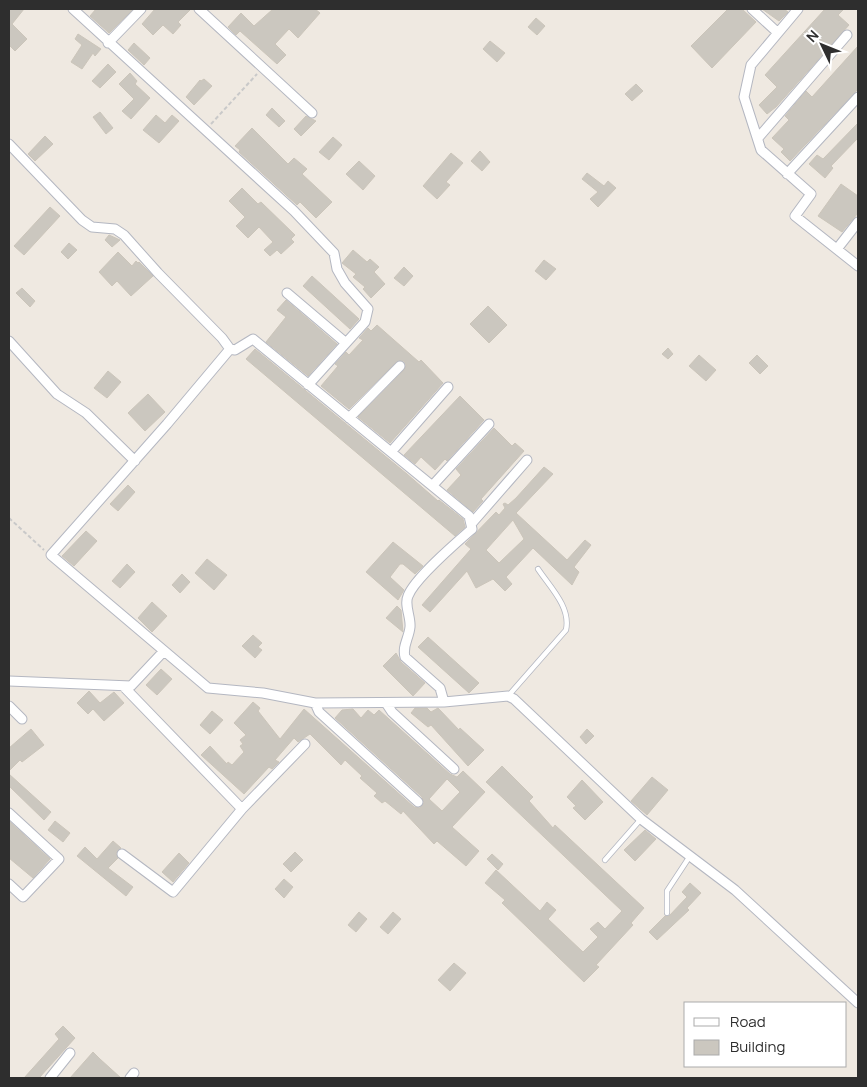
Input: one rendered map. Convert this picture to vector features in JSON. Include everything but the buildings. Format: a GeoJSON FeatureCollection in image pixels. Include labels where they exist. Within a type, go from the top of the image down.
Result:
{"type":"FeatureCollection","features":[{"type":"Feature","properties":{"kind":"street"},"geometry":{"type":"LineString","coordinates":[[73,9],[294,211],[334,253],[337,269],[345,283],[368,309],[365,322],[308,384]]}},
{"type":"Feature","properties":{"kind":"street"},"geometry":{"type":"LineString","coordinates":[[108,43],[141,9]]}},
{"type":"Feature","properties":{"kind":"street"},"geometry":{"type":"LineString","coordinates":[[199,9],[312,113]]}},
{"type":"Feature","properties":{"kind":"street"},"geometry":{"type":"LineString","coordinates":[[752,9],[777,32]]}},
{"type":"Feature","properties":{"kind":"street"},"geometry":{"type":"LineString","coordinates":[[798,9],[751,65],[744,97],[761,150],[811,194],[796,216],[858,266]]}},
{"type":"Feature","properties":{"kind":"street"},"geometry":{"type":"LineString","coordinates":[[758,138],[847,35]]}},
{"type":"Feature","properties":{"kind":"street"},"geometry":{"type":"LineString","coordinates":[[787,174],[858,97]]}},
{"type":"Feature","properties":{"kind":"street"},"geometry":{"type":"LineString","coordinates":[[9,144],[82,220],[92,227],[115,229],[124,235],[158,273],[222,338],[230,349],[235,350],[253,339],[464,509],[472,523],[472,529],[440,557],[411,590],[407,600],[410,619],[404,651],[405,657],[440,688],[444,702]]}},
{"type":"Feature","properties":{"kind":"street"},"geometry":{"type":"LineString","coordinates":[[837,249],[858,222]]}},
{"type":"Feature","properties":{"kind":"street"},"geometry":{"type":"LineString","coordinates":[[288,293],[346,343]]}},
{"type":"Feature","properties":{"kind":"street"},"geometry":{"type":"LineString","coordinates":[[9,341],[57,394],[86,413],[134,461]]}},
{"type":"Feature","properties":{"kind":"street"},"geometry":{"type":"LineString","coordinates":[[230,349],[51,555],[163,652],[208,688],[263,693],[314,703],[444,702],[508,696],[519,703],[641,819],[735,890],[858,1003]]}},
{"type":"Feature","properties":{"kind":"street"},"geometry":{"type":"LineString","coordinates":[[349,418],[400,366]]}},
{"type":"Feature","properties":{"kind":"street"},"geometry":{"type":"LineString","coordinates":[[392,452],[448,387]]}},
{"type":"Feature","properties":{"kind":"street"},"geometry":{"type":"LineString","coordinates":[[433,485],[490,424]]}},
{"type":"Feature","properties":{"kind":"street"},"geometry":{"type":"LineString","coordinates":[[472,523],[527,460]]}},
{"type":"Feature","properties":{"kind":"street"},"geometry":{"type":"LineString","coordinates":[[9,681],[131,686],[138,681],[163,652]]}},
{"type":"Feature","properties":{"kind":"street"},"geometry":{"type":"LineString","coordinates":[[124,687],[242,808]]}},
{"type":"Feature","properties":{"kind":"street"},"geometry":{"type":"LineString","coordinates":[[314,703],[319,712],[418,802]]}},
{"type":"Feature","properties":{"kind":"street"},"geometry":{"type":"LineString","coordinates":[[386,703],[392,712],[454,769]]}},
{"type":"Feature","properties":{"kind":"street"},"geometry":{"type":"LineString","coordinates":[[9,706],[22,719]]}},
{"type":"Feature","properties":{"kind":"street"},"geometry":{"type":"LineString","coordinates":[[122,854],[174,892],[242,808],[305,744]]}},
{"type":"Feature","properties":{"kind":"street"},"geometry":{"type":"LineString","coordinates":[[9,813],[59,860],[23,897],[9,884]]}},
{"type":"Feature","properties":{"kind":"street"},"geometry":{"type":"LineString","coordinates":[[50,1078],[70,1053]]}},
{"type":"Feature","properties":{"kind":"lane"},"geometry":{"type":"LineString","coordinates":[[508,696],[566,630],[568,620],[562,603],[538,569]]}},
{"type":"Feature","properties":{"kind":"lane"},"geometry":{"type":"LineString","coordinates":[[605,860],[641,819]]}},
{"type":"Feature","properties":{"kind":"lane"},"geometry":{"type":"LineString","coordinates":[[667,914],[667,891],[690,856]]}},
{"type":"Feature","properties":{"kind":"path"},"geometry":{"type":"LineString","coordinates":[[206,129],[263,67]]}},
{"type":"Feature","properties":{"kind":"path"},"geometry":{"type":"LineString","coordinates":[[9,518],[51,555]]}}]}
